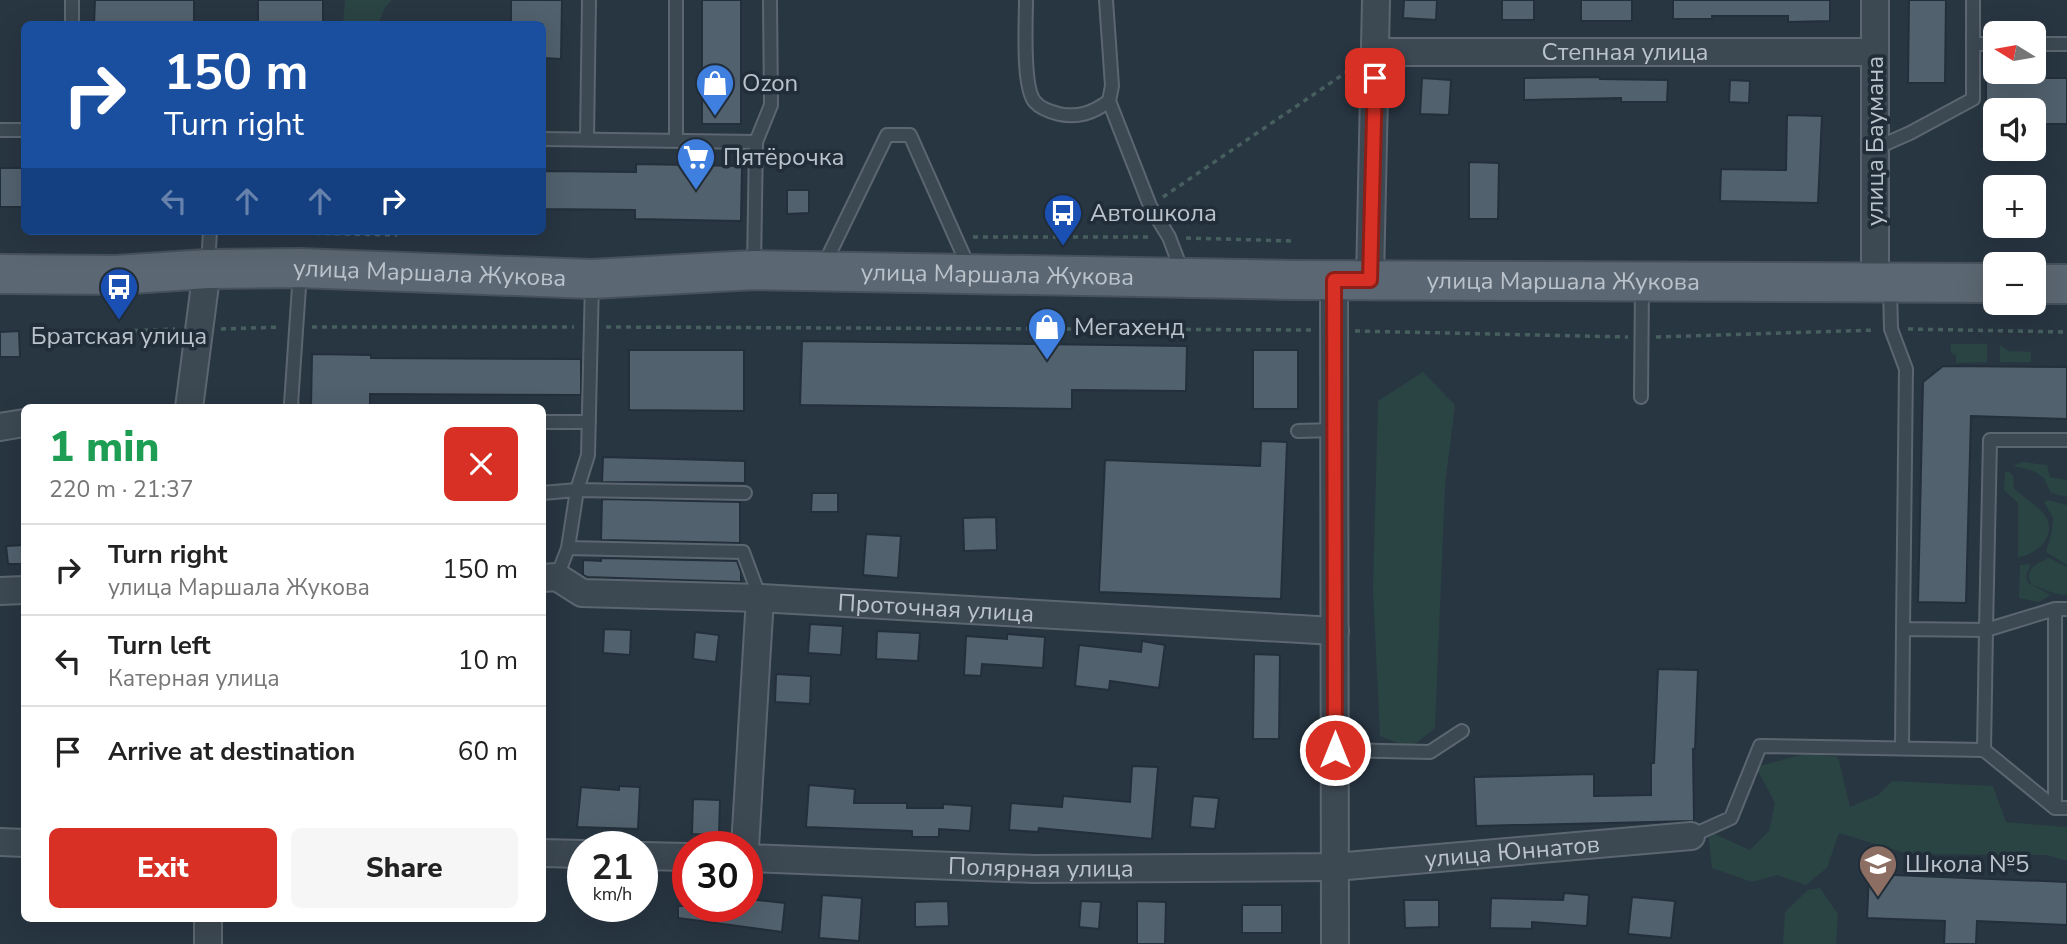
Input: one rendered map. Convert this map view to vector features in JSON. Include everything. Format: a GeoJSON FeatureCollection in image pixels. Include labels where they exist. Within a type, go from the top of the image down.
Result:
{"type":"FeatureCollection","features":[{"type":"Feature","properties":{"kind":"main road","name":"улица Маршала Жукова"},"geometry":{"type":"LineString","coordinates":[[0,274],[116,275],[208,269],[300,268],[592,279],[754,270],[1352,280],[1983,284]]}},
{"type":"Feature","properties":{"kind":"main road"},"geometry":{"type":"LineString","coordinates":[[2046,284],[2067,284]]}},
{"type":"Feature","properties":{"kind":"street"},"geometry":{"type":"LineString","coordinates":[[1335,944],[1334,330],[1352,280],[1376,52],[1376,0]]}},
{"type":"Feature","properties":{"kind":"street","name":"улица Баумана"},"geometry":{"type":"LineString","coordinates":[[1875,0],[1876,148],[1883,282]]}},
{"type":"Feature","properties":{"kind":"street","name":"Степная улица"},"geometry":{"type":"LineString","coordinates":[[1376,52],[1875,52]]}},
{"type":"Feature","properties":{"kind":"street"},"geometry":{"type":"LineString","coordinates":[[190,404],[208,269]]}},
{"type":"Feature","properties":{"kind":"street"},"geometry":{"type":"LineString","coordinates":[[0,427],[21,424]]}},
{"type":"Feature","properties":{"kind":"street","name":"Проточная улица"},"geometry":{"type":"LineString","coordinates":[[550,578],[582,593],[760,598],[1335,631]]}},
{"type":"Feature","properties":{"kind":"street"},"geometry":{"type":"LineString","coordinates":[[0,591],[21,590]]}},
{"type":"Feature","properties":{"kind":"street"},"geometry":{"type":"LineString","coordinates":[[746,831],[760,598]]}},
{"type":"Feature","properties":{"kind":"street","name":"улица Юннатов"},"geometry":{"type":"LineString","coordinates":[[1335,867],[1691,836]]}},
{"type":"Feature","properties":{"kind":"street"},"geometry":{"type":"LineString","coordinates":[[0,842],[21,843]]}},
{"type":"Feature","properties":{"kind":"street"},"geometry":{"type":"LineString","coordinates":[[546,853],[567,854]]}},
{"type":"Feature","properties":{"kind":"street","name":"Полярная улица"},"geometry":{"type":"LineString","coordinates":[[763,859],[1034,869],[1335,867]]}},
{"type":"Feature","properties":{"kind":"street"},"geometry":{"type":"LineString","coordinates":[[208,922],[208,944]]}},
{"type":"Feature","properties":{"kind":"lane"},"geometry":{"type":"LineString","coordinates":[[72,0],[72,21]]}},
{"type":"Feature","properties":{"kind":"lane"},"geometry":{"type":"LineString","coordinates":[[587,139],[589,0]]}},
{"type":"Feature","properties":{"kind":"lane"},"geometry":{"type":"LineString","coordinates":[[676,0],[676,140]]}},
{"type":"Feature","properties":{"kind":"lane"},"geometry":{"type":"LineString","coordinates":[[754,270],[756,142],[771,105],[770,0]]}},
{"type":"Feature","properties":{"kind":"lane"},"geometry":{"type":"LineString","coordinates":[[1026,0],[1027,89],[1034,102],[1051,112],[1069,116],[1097,110],[1109,102]]}},
{"type":"Feature","properties":{"kind":"lane"},"geometry":{"type":"LineString","coordinates":[[1107,0],[1112,86],[1109,102],[1150,206],[1169,237],[1185,278]]}},
{"type":"Feature","properties":{"kind":"lane"},"geometry":{"type":"LineString","coordinates":[[1876,148],[1973,99],[1973,0]]}},
{"type":"Feature","properties":{"kind":"lane"},"geometry":{"type":"LineString","coordinates":[[1973,44],[1983,44]]}},
{"type":"Feature","properties":{"kind":"lane"},"geometry":{"type":"LineString","coordinates":[[2046,44],[2067,44]]}},
{"type":"Feature","properties":{"kind":"lane"},"geometry":{"type":"LineString","coordinates":[[0,130],[21,130]]}},
{"type":"Feature","properties":{"kind":"lane"},"geometry":{"type":"LineString","coordinates":[[821,271],[887,135],[910,135],[971,274]]}},
{"type":"Feature","properties":{"kind":"lane"},"geometry":{"type":"LineString","coordinates":[[546,139],[756,142]]}},
{"type":"Feature","properties":{"kind":"lane"},"geometry":{"type":"LineString","coordinates":[[208,269],[211,235]]}},
{"type":"Feature","properties":{"kind":"lane"},"geometry":{"type":"LineString","coordinates":[[291,404],[300,268]]}},
{"type":"Feature","properties":{"kind":"lane"},"geometry":{"type":"LineString","coordinates":[[550,578],[568,548],[577,490],[588,455],[592,279]]}},
{"type":"Feature","properties":{"kind":"lane"},"geometry":{"type":"LineString","coordinates":[[1642,397],[1643,282]]}},
{"type":"Feature","properties":{"kind":"lane"},"geometry":{"type":"LineString","coordinates":[[1883,282],[1891,329],[1906,369],[1902,748]]}},
{"type":"Feature","properties":{"kind":"lane"},"geometry":{"type":"LineString","coordinates":[[546,422],[589,422]]}},
{"type":"Feature","properties":{"kind":"lane"},"geometry":{"type":"LineString","coordinates":[[1298,431],[1334,430]]}},
{"type":"Feature","properties":{"kind":"lane"},"geometry":{"type":"LineString","coordinates":[[1984,750],[1990,440],[2067,440]]}},
{"type":"Feature","properties":{"kind":"lane"},"geometry":{"type":"LineString","coordinates":[[546,493],[577,490],[745,493]]}},
{"type":"Feature","properties":{"kind":"lane"},"geometry":{"type":"LineString","coordinates":[[568,548],[743,552],[760,598]]}},
{"type":"Feature","properties":{"kind":"lane"},"geometry":{"type":"LineString","coordinates":[[1903,629],[1986,630],[2061,609],[2061,808]]}},
{"type":"Feature","properties":{"kind":"lane"},"geometry":{"type":"LineString","coordinates":[[1335,750],[1430,751],[1462,731]]}},
{"type":"Feature","properties":{"kind":"lane"},"geometry":{"type":"LineString","coordinates":[[1691,836],[1731,818],[1760,746],[1984,750],[2061,808]]}},
{"type":"Feature","properties":{"kind":"path"},"geometry":{"type":"LineString","coordinates":[[1150,206],[1376,52]]}},
{"type":"Feature","properties":{"kind":"path"},"geometry":{"type":"LineString","coordinates":[[955,237],[1169,237],[1293,241]]}},
{"type":"Feature","properties":{"kind":"path"},"geometry":{"type":"LineString","coordinates":[[123,331],[298,327],[591,327],[1334,330],[1642,337],[1891,329],[2067,332]]}},
{"type":"Feature","properties":{"kind":"green space"},"geometry":{"type":"Polygon","coordinates":[[[345,0],[392,0],[379,21],[343,21],[345,0]]]}},
{"type":"Feature","properties":{"kind":"green space"},"geometry":{"type":"Polygon","coordinates":[[[1951,344],[1987,344],[1987,362],[1956,363],[1956,355],[1951,353],[1951,344]]]}},
{"type":"Feature","properties":{"kind":"green space"},"geometry":{"type":"Polygon","coordinates":[[[2000,345],[2008,351],[2031,352],[2031,362],[2000,362],[2000,345]]]}},
{"type":"Feature","properties":{"kind":"green space"},"geometry":{"type":"Polygon","coordinates":[[[1423,372],[1455,405],[1445,485],[1435,728],[1410,748],[1380,736],[1373,590],[1378,401],[1423,372]]]}},
{"type":"Feature","properties":{"kind":"green space"},"geometry":{"type":"Polygon","coordinates":[[[2022,462],[2047,465],[2050,477],[2067,480],[2067,497],[2051,493],[2044,478],[2034,471],[2013,466],[2022,462]]]}},
{"type":"Feature","properties":{"kind":"green space"},"geometry":{"type":"Polygon","coordinates":[[[2005,472],[2013,476],[2014,488],[2044,514],[2048,522],[2048,536],[2039,548],[2018,557],[2018,503],[2004,490],[2005,472]]]}},
{"type":"Feature","properties":{"kind":"green space"},"geometry":{"type":"Polygon","coordinates":[[[2048,500],[2067,505],[2067,565],[2046,552],[2053,518],[2044,502],[2048,500]]]}},
{"type":"Feature","properties":{"kind":"green space"},"geometry":{"type":"Polygon","coordinates":[[[2049,558],[2067,567],[2067,595],[2032,585],[2030,571],[2035,565],[2049,558]]]}},
{"type":"Feature","properties":{"kind":"green space"},"geometry":{"type":"Polygon","coordinates":[[[2031,564],[2026,576],[2028,583],[2051,595],[2039,602],[2019,598],[2020,565],[2031,564]]]}},
{"type":"Feature","properties":{"kind":"green space"},"geometry":{"type":"Polygon","coordinates":[[[1807,753],[1838,757],[1850,807],[1878,795],[1892,781],[1993,786],[2006,822],[2067,827],[2067,861],[2047,855],[1908,854],[1839,833],[1827,868],[1806,885],[1777,875],[1752,882],[1712,868],[1708,831],[1750,850],[1769,831],[1775,803],[1756,767],[1807,753]]]}},
{"type":"Feature","properties":{"kind":"green space"},"geometry":{"type":"Polygon","coordinates":[[[1820,888],[1838,914],[1836,944],[1783,944],[1785,912],[1808,890],[1820,888]]]}},
{"type":"Feature","properties":{"kind":"building"},"geometry":{"type":"Polygon","coordinates":[[[95,0],[194,0],[194,21],[94,21],[95,0]]]}},
{"type":"Feature","properties":{"kind":"building"},"geometry":{"type":"Polygon","coordinates":[[[258,0],[323,0],[323,21],[258,21],[258,0]]]}},
{"type":"Feature","properties":{"kind":"building"},"geometry":{"type":"Polygon","coordinates":[[[511,0],[562,0],[561,59],[546,58],[546,21],[511,21],[511,0]]]}},
{"type":"Feature","properties":{"kind":"building"},"geometry":{"type":"Polygon","coordinates":[[[702,0],[741,0],[741,124],[702,124],[702,0]]]}},
{"type":"Feature","properties":{"kind":"building"},"geometry":{"type":"Polygon","coordinates":[[[1404,0],[1437,0],[1436,20],[1403,18],[1404,0]]]}},
{"type":"Feature","properties":{"kind":"building"},"geometry":{"type":"Polygon","coordinates":[[[1502,0],[1534,0],[1534,20],[1502,20],[1502,0]]]}},
{"type":"Feature","properties":{"kind":"building"},"geometry":{"type":"Polygon","coordinates":[[[1581,0],[1632,0],[1632,21],[1581,21],[1581,0]]]}},
{"type":"Feature","properties":{"kind":"building"},"geometry":{"type":"Polygon","coordinates":[[[1673,0],[1830,0],[1830,21],[1788,22],[1788,16],[1673,19],[1673,0]]]}},
{"type":"Feature","properties":{"kind":"building"},"geometry":{"type":"Polygon","coordinates":[[[1909,0],[1946,0],[1945,83],[1908,83],[1909,0]]]}},
{"type":"Feature","properties":{"kind":"building"},"geometry":{"type":"Polygon","coordinates":[[[1422,78],[1451,80],[1449,115],[1420,114],[1422,78]]]}},
{"type":"Feature","properties":{"kind":"building"},"geometry":{"type":"Polygon","coordinates":[[[1524,78],[1668,80],[1667,102],[1621,102],[1621,98],[1524,100],[1524,78]]]}},
{"type":"Feature","properties":{"kind":"building"},"geometry":{"type":"Polygon","coordinates":[[[2046,78],[2067,78],[2067,124],[2046,124],[2046,98],[1986,98],[1986,84],[2046,84],[2046,78]]]}},
{"type":"Feature","properties":{"kind":"building"},"geometry":{"type":"Polygon","coordinates":[[[1730,80],[1750,81],[1749,103],[1729,102],[1730,80]]]}},
{"type":"Feature","properties":{"kind":"building"},"geometry":{"type":"Polygon","coordinates":[[[1787,115],[1822,116],[1818,203],[1720,201],[1721,169],[1786,170],[1787,115]]]}},
{"type":"Feature","properties":{"kind":"building"},"geometry":{"type":"Polygon","coordinates":[[[1469,162],[1499,163],[1498,219],[1469,219],[1469,162]]]}},
{"type":"Feature","properties":{"kind":"building"},"geometry":{"type":"Polygon","coordinates":[[[636,164],[742,166],[741,221],[635,219],[635,210],[546,209],[546,171],[636,172],[636,164]]]}},
{"type":"Feature","properties":{"kind":"building"},"geometry":{"type":"Polygon","coordinates":[[[0,168],[21,168],[21,207],[0,207],[0,168]]]}},
{"type":"Feature","properties":{"kind":"building"},"geometry":{"type":"Polygon","coordinates":[[[787,190],[809,190],[809,213],[787,214],[787,190]]]}},
{"type":"Feature","properties":{"kind":"building"},"geometry":{"type":"Polygon","coordinates":[[[19,331],[20,357],[0,357],[0,332],[19,331]]]}},
{"type":"Feature","properties":{"kind":"building"},"geometry":{"type":"Polygon","coordinates":[[[802,341],[1187,346],[1186,391],[1072,390],[1072,409],[800,405],[802,341]]]}},
{"type":"Feature","properties":{"kind":"building"},"geometry":{"type":"Polygon","coordinates":[[[629,350],[744,350],[744,411],[629,410],[629,350]]]}},
{"type":"Feature","properties":{"kind":"building"},"geometry":{"type":"Polygon","coordinates":[[[1253,350],[1298,350],[1298,409],[1253,409],[1253,350]]]}},
{"type":"Feature","properties":{"kind":"building"},"geometry":{"type":"Polygon","coordinates":[[[312,354],[371,355],[371,358],[581,359],[581,395],[370,394],[370,404],[311,404],[312,354]]]}},
{"type":"Feature","properties":{"kind":"building"},"geometry":{"type":"Polygon","coordinates":[[[1943,366],[2067,367],[2067,419],[1971,416],[1966,603],[1918,602],[1923,382],[1943,366]]]}},
{"type":"Feature","properties":{"kind":"building"},"geometry":{"type":"Polygon","coordinates":[[[1261,441],[1287,442],[1281,599],[1099,592],[1105,460],[1260,466],[1261,441]]]}},
{"type":"Feature","properties":{"kind":"building"},"geometry":{"type":"Polygon","coordinates":[[[603,457],[745,461],[745,483],[602,482],[603,457]]]}},
{"type":"Feature","properties":{"kind":"building"},"geometry":{"type":"Polygon","coordinates":[[[812,493],[838,493],[838,512],[811,512],[812,493]]]}},
{"type":"Feature","properties":{"kind":"building"},"geometry":{"type":"Polygon","coordinates":[[[602,499],[740,502],[740,543],[601,540],[602,499]]]}},
{"type":"Feature","properties":{"kind":"building"},"geometry":{"type":"Polygon","coordinates":[[[996,517],[997,550],[964,551],[963,518],[996,517]]]}},
{"type":"Feature","properties":{"kind":"building"},"geometry":{"type":"Polygon","coordinates":[[[866,534],[901,536],[898,578],[863,575],[866,534]]]}},
{"type":"Feature","properties":{"kind":"building"},"geometry":{"type":"Polygon","coordinates":[[[21,545],[21,564],[8,564],[6,546],[21,545]]]}},
{"type":"Feature","properties":{"kind":"building"},"geometry":{"type":"Polygon","coordinates":[[[601,558],[737,561],[741,582],[583,575],[583,560],[601,561],[601,558]]]}},
{"type":"Feature","properties":{"kind":"building"},"geometry":{"type":"Polygon","coordinates":[[[810,624],[843,626],[841,655],[808,653],[810,624]]]}},
{"type":"Feature","properties":{"kind":"building"},"geometry":{"type":"Polygon","coordinates":[[[604,629],[631,630],[630,655],[603,653],[604,629]]]}},
{"type":"Feature","properties":{"kind":"building"},"geometry":{"type":"Polygon","coordinates":[[[877,631],[920,633],[918,661],[876,659],[877,631]]]}},
{"type":"Feature","properties":{"kind":"building"},"geometry":{"type":"Polygon","coordinates":[[[695,632],[719,635],[716,662],[693,659],[695,632]]]}},
{"type":"Feature","properties":{"kind":"building"},"geometry":{"type":"Polygon","coordinates":[[[1007,634],[1045,637],[1043,668],[982,664],[981,676],[964,675],[966,636],[1007,639],[1007,634]]]}},
{"type":"Feature","properties":{"kind":"building"},"geometry":{"type":"Polygon","coordinates":[[[1142,641],[1165,645],[1159,688],[1110,681],[1109,690],[1075,686],[1079,645],[1141,652],[1142,641]]]}},
{"type":"Feature","properties":{"kind":"building"},"geometry":{"type":"Polygon","coordinates":[[[1254,654],[1280,655],[1279,739],[1253,739],[1254,654]]]}},
{"type":"Feature","properties":{"kind":"building"},"geometry":{"type":"Polygon","coordinates":[[[1658,669],[1698,670],[1693,749],[1694,821],[1476,826],[1474,777],[1594,774],[1594,796],[1651,795],[1658,669]]]}},
{"type":"Feature","properties":{"kind":"building"},"geometry":{"type":"Polygon","coordinates":[[[776,674],[811,676],[810,704],[775,702],[776,674]]]}},
{"type":"Feature","properties":{"kind":"building"},"geometry":{"type":"Polygon","coordinates":[[[1132,766],[1158,767],[1152,839],[1039,828],[1038,832],[1009,830],[1011,803],[1062,807],[1063,796],[1130,802],[1132,766]]]}},
{"type":"Feature","properties":{"kind":"building"},"geometry":{"type":"Polygon","coordinates":[[[809,785],[855,789],[854,803],[907,803],[907,808],[943,808],[943,804],[972,806],[970,831],[939,829],[939,837],[912,837],[912,831],[806,827],[809,785]]]}},
{"type":"Feature","properties":{"kind":"building"},"geometry":{"type":"Polygon","coordinates":[[[619,786],[640,787],[638,829],[577,827],[581,787],[619,790],[619,786]]]}},
{"type":"Feature","properties":{"kind":"building"},"geometry":{"type":"Polygon","coordinates":[[[1193,796],[1219,798],[1215,829],[1190,827],[1193,796]]]}},
{"type":"Feature","properties":{"kind":"building"},"geometry":{"type":"Polygon","coordinates":[[[693,799],[720,800],[719,831],[692,831],[693,799]]]}},
{"type":"Feature","properties":{"kind":"building"},"geometry":{"type":"Polygon","coordinates":[[[1869,874],[2067,882],[2067,925],[1977,921],[1976,944],[1944,944],[1945,921],[1867,918],[1869,874]]]}},
{"type":"Feature","properties":{"kind":"building"},"geometry":{"type":"Polygon","coordinates":[[[1564,893],[1589,895],[1587,926],[1532,922],[1532,929],[1490,928],[1491,898],[1563,900],[1564,893]]]}},
{"type":"Feature","properties":{"kind":"building"},"geometry":{"type":"Polygon","coordinates":[[[822,895],[862,898],[859,941],[819,938],[822,895]]]}},
{"type":"Feature","properties":{"kind":"building"},"geometry":{"type":"Polygon","coordinates":[[[1632,897],[1675,901],[1671,938],[1628,934],[1632,897]]]}},
{"type":"Feature","properties":{"kind":"building"},"geometry":{"type":"Polygon","coordinates":[[[1404,900],[1439,900],[1439,927],[1405,928],[1404,900]]]}},
{"type":"Feature","properties":{"kind":"building"},"geometry":{"type":"Polygon","coordinates":[[[763,901],[785,903],[782,932],[708,922],[763,922],[763,901]]]}},
{"type":"Feature","properties":{"kind":"building"},"geometry":{"type":"Polygon","coordinates":[[[948,901],[949,926],[915,927],[915,902],[948,901]]]}},
{"type":"Feature","properties":{"kind":"building"},"geometry":{"type":"Polygon","coordinates":[[[1081,901],[1101,902],[1099,929],[1079,927],[1081,901]]]}},
{"type":"Feature","properties":{"kind":"building"},"geometry":{"type":"Polygon","coordinates":[[[1137,901],[1166,902],[1165,944],[1137,944],[1137,901]]]}},
{"type":"Feature","properties":{"kind":"building"},"geometry":{"type":"Polygon","coordinates":[[[1242,905],[1282,905],[1282,933],[1242,933],[1242,905]]]}},
{"type":"Feature","properties":{"kind":"place","name":"Ozon"},"geometry":{"type":"Point","coordinates":[715,117]}},
{"type":"Feature","properties":{"kind":"place","name":"Пятёрочка"},"geometry":{"type":"Point","coordinates":[696,191]}},
{"type":"Feature","properties":{"kind":"place","name":"Автошкола"},"geometry":{"type":"Point","coordinates":[1063,247]}},
{"type":"Feature","properties":{"kind":"place","name":"Братская улица"},"geometry":{"type":"Point","coordinates":[119,321]}},
{"type":"Feature","properties":{"kind":"place","name":"Мегахенд"},"geometry":{"type":"Point","coordinates":[1047,361]}},
{"type":"Feature","properties":{"kind":"place","name":"Школа №5"},"geometry":{"type":"Point","coordinates":[1878,898]}},
{"type":"Feature","properties":{"kind":"route"},"geometry":{"type":"LineString","coordinates":[[1335,750],[1334,280],[1370,280],[1375,78]]}}]}
